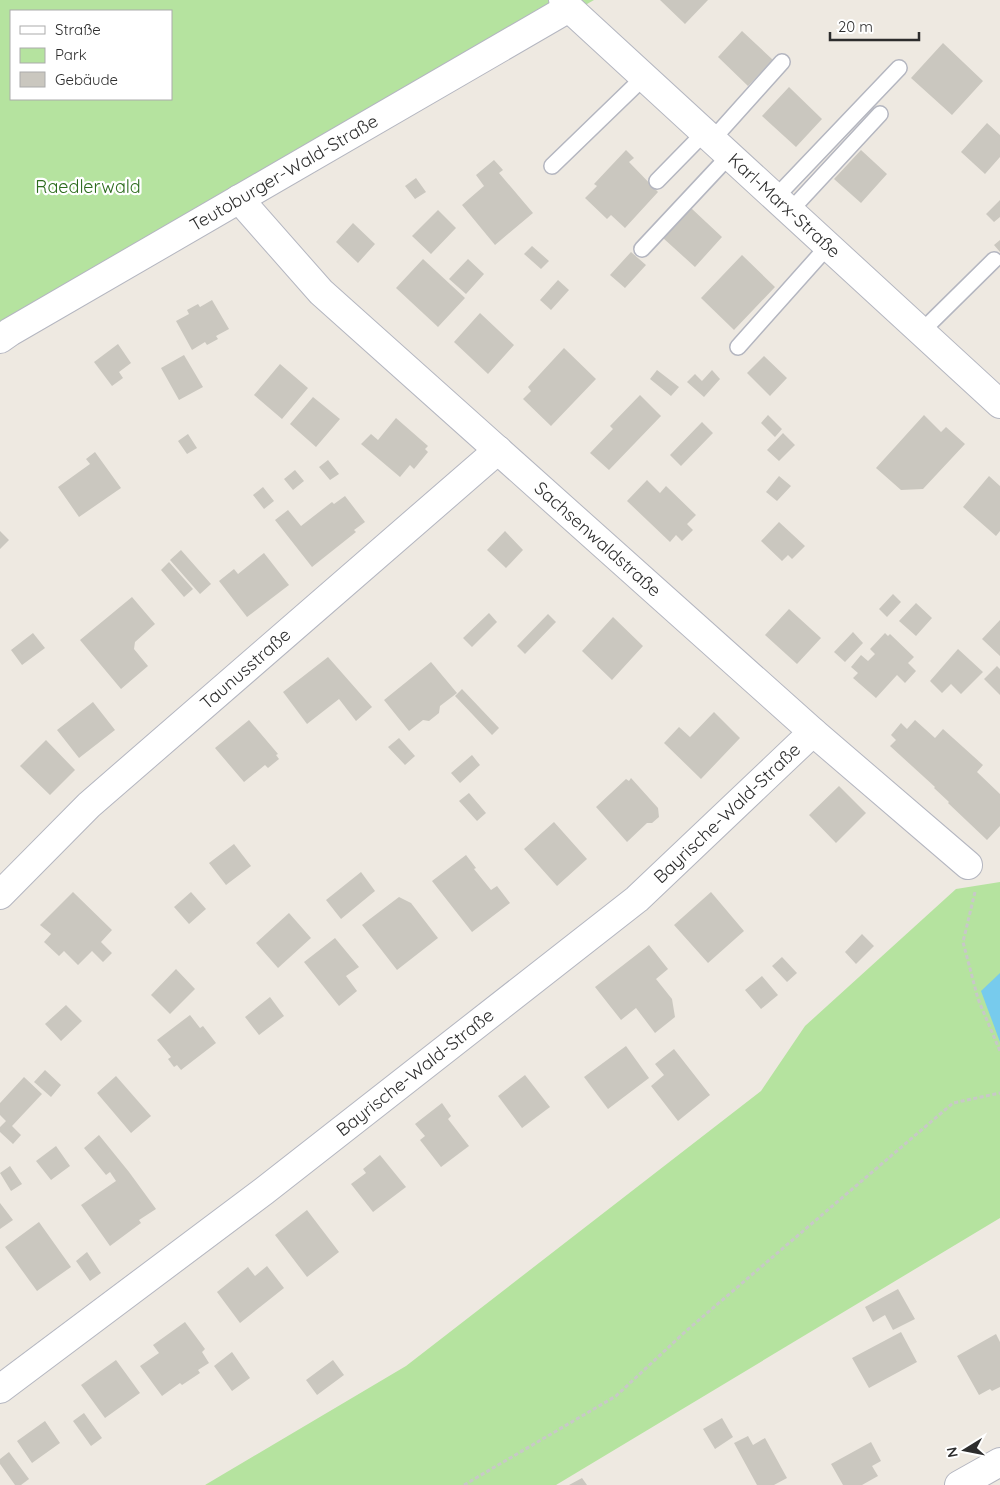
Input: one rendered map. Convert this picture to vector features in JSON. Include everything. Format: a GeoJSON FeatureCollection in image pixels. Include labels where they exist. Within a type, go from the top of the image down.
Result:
{"type":"FeatureCollection","features":[{"type":"Feature","properties":{"kind":"street","name":"Karl-Marx-Straße"},"geometry":{"type":"LineString","coordinates":[[566,4],[1000,404]]}},
{"type":"Feature","properties":{"kind":"street","name":"Teutoburger-Wald-Straße"},"geometry":{"type":"LineString","coordinates":[[0,340],[18,327],[240,199],[566,4]]}},
{"type":"Feature","properties":{"kind":"street","name":"Sachsenwaldstraße"},"geometry":{"type":"LineString","coordinates":[[240,199],[321,292],[972,874]]}},
{"type":"Feature","properties":{"kind":"street","name":"Taunusstraße"},"geometry":{"type":"LineString","coordinates":[[0,895],[89,805],[498,450]]}},
{"type":"Feature","properties":{"kind":"street","name":"Bayrische-Wald-Straße"},"geometry":{"type":"LineString","coordinates":[[0,1389],[264,1191],[637,899],[813,732]]}},
{"type":"Feature","properties":{"kind":"street"},"geometry":{"type":"LineString","coordinates":[[959,1485],[1000,1462]]}},
{"type":"Feature","properties":{"kind":"lane"},"geometry":{"type":"LineString","coordinates":[[642,249],[715,143],[782,62]]}},
{"type":"Feature","properties":{"kind":"lane"},"geometry":{"type":"LineString","coordinates":[[782,205],[899,68]]}},
{"type":"Feature","properties":{"kind":"lane"},"geometry":{"type":"LineString","coordinates":[[552,166],[644,77]]}},
{"type":"Feature","properties":{"kind":"lane"},"geometry":{"type":"LineString","coordinates":[[782,205],[880,114]]}},
{"type":"Feature","properties":{"kind":"lane"},"geometry":{"type":"LineString","coordinates":[[658,181],[715,143]]}},
{"type":"Feature","properties":{"kind":"lane"},"geometry":{"type":"LineString","coordinates":[[738,347],[828,246]]}},
{"type":"Feature","properties":{"kind":"lane"},"geometry":{"type":"LineString","coordinates":[[921,332],[994,260]]}},
{"type":"Feature","properties":{"kind":"path"},"geometry":{"type":"LineString","coordinates":[[972,874],[963,942],[978,999],[1000,1050]]}},
{"type":"Feature","properties":{"kind":"path"},"geometry":{"type":"LineString","coordinates":[[464,1485],[616,1396],[686,1331],[953,1103],[1000,1093]]}},
{"type":"Feature","properties":{"kind":"green space","name":"Raedlerwald"},"geometry":{"type":"Polygon","coordinates":[[[0,0],[594,0],[0,340],[0,0]]]}},
{"type":"Feature","properties":{"kind":"green space"},"geometry":{"type":"Polygon","coordinates":[[[1000,882],[1000,1218],[556,1485],[205,1485],[406,1366],[761,1091],[805,1026],[956,889],[1000,882]]]}},
{"type":"Feature","properties":{"kind":"water"},"geometry":{"type":"Polygon","coordinates":[[[1000,973],[1000,1042],[981,991],[1000,973]]]}},
{"type":"Feature","properties":{"kind":"building"},"geometry":{"type":"Polygon","coordinates":[[[660,0],[708,0],[685,24],[660,0]]]}},
{"type":"Feature","properties":{"kind":"building"},"geometry":{"type":"Polygon","coordinates":[[[742,31],[773,60],[748,86],[718,57],[742,31]]]}},
{"type":"Feature","properties":{"kind":"building"},"geometry":{"type":"Polygon","coordinates":[[[943,43],[983,81],[952,115],[911,78],[943,43]]]}},
{"type":"Feature","properties":{"kind":"building"},"geometry":{"type":"Polygon","coordinates":[[[789,87],[822,119],[796,147],[762,116],[789,87]]]}},
{"type":"Feature","properties":{"kind":"building"},"geometry":{"type":"Polygon","coordinates":[[[987,123],[1000,135],[1000,157],[985,174],[961,152],[987,123]]]}},
{"type":"Feature","properties":{"kind":"building"},"geometry":{"type":"Polygon","coordinates":[[[626,150],[634,158],[629,162],[658,192],[625,228],[611,215],[607,219],[585,198],[597,186],[594,184],[626,150]]]}},
{"type":"Feature","properties":{"kind":"building"},"geometry":{"type":"Polygon","coordinates":[[[861,150],[887,174],[861,203],[834,179],[861,150]]]}},
{"type":"Feature","properties":{"kind":"building"},"geometry":{"type":"Polygon","coordinates":[[[494,160],[503,170],[499,173],[533,213],[495,245],[462,205],[484,186],[476,175],[494,160]]]}},
{"type":"Feature","properties":{"kind":"building"},"geometry":{"type":"Polygon","coordinates":[[[416,178],[426,192],[415,199],[405,186],[416,178]]]}},
{"type":"Feature","properties":{"kind":"building"},"geometry":{"type":"Polygon","coordinates":[[[1000,200],[1000,217],[994,222],[986,214],[1000,200]]]}},
{"type":"Feature","properties":{"kind":"building"},"geometry":{"type":"Polygon","coordinates":[[[691,208],[722,237],[695,267],[663,238],[691,208]]]}},
{"type":"Feature","properties":{"kind":"building"},"geometry":{"type":"Polygon","coordinates":[[[438,210],[456,228],[431,254],[412,236],[438,210]]]}},
{"type":"Feature","properties":{"kind":"building"},"geometry":{"type":"Polygon","coordinates":[[[353,223],[375,244],[358,263],[336,242],[353,223]]]}},
{"type":"Feature","properties":{"kind":"building"},"geometry":{"type":"Polygon","coordinates":[[[1000,240],[1000,252],[994,245],[1000,240]]]}},
{"type":"Feature","properties":{"kind":"building"},"geometry":{"type":"Polygon","coordinates":[[[532,246],[549,261],[541,269],[524,254],[532,246]]]}},
{"type":"Feature","properties":{"kind":"building"},"geometry":{"type":"Polygon","coordinates":[[[631,252],[646,265],[625,288],[610,275],[631,252]]]}},
{"type":"Feature","properties":{"kind":"building"},"geometry":{"type":"Polygon","coordinates":[[[742,255],[775,287],[734,330],[701,298],[742,255]]]}},
{"type":"Feature","properties":{"kind":"building"},"geometry":{"type":"Polygon","coordinates":[[[423,259],[465,298],[438,327],[396,288],[423,259]]]}},
{"type":"Feature","properties":{"kind":"building"},"geometry":{"type":"Polygon","coordinates":[[[468,259],[484,274],[466,294],[449,279],[468,259]]]}},
{"type":"Feature","properties":{"kind":"building"},"geometry":{"type":"Polygon","coordinates":[[[558,280],[569,290],[551,310],[540,300],[558,280]]]}},
{"type":"Feature","properties":{"kind":"building"},"geometry":{"type":"Polygon","coordinates":[[[212,300],[229,329],[216,336],[218,339],[207,345],[205,342],[192,350],[176,321],[189,314],[187,310],[198,304],[200,307],[212,300]]]}},
{"type":"Feature","properties":{"kind":"building"},"geometry":{"type":"Polygon","coordinates":[[[480,313],[514,345],[488,374],[454,342],[480,313]]]}},
{"type":"Feature","properties":{"kind":"building"},"geometry":{"type":"Polygon","coordinates":[[[118,344],[131,363],[119,372],[123,378],[112,386],[94,362],[118,344]]]}},
{"type":"Feature","properties":{"kind":"building"},"geometry":{"type":"Polygon","coordinates":[[[564,348],[596,379],[551,426],[523,399],[531,391],[528,387],[564,348]]]}},
{"type":"Feature","properties":{"kind":"building"},"geometry":{"type":"Polygon","coordinates":[[[184,355],[203,387],[179,400],[161,368],[184,355]]]}},
{"type":"Feature","properties":{"kind":"building"},"geometry":{"type":"Polygon","coordinates":[[[764,356],[787,378],[770,396],[747,373],[764,356]]]}},
{"type":"Feature","properties":{"kind":"building"},"geometry":{"type":"Polygon","coordinates":[[[280,364],[308,388],[282,419],[254,395],[280,364]]]}},
{"type":"Feature","properties":{"kind":"building"},"geometry":{"type":"Polygon","coordinates":[[[657,370],[679,387],[671,396],[650,379],[657,370]]]}},
{"type":"Feature","properties":{"kind":"building"},"geometry":{"type":"Polygon","coordinates":[[[712,370],[720,379],[704,397],[687,382],[695,374],[702,381],[712,370]]]}},
{"type":"Feature","properties":{"kind":"building"},"geometry":{"type":"Polygon","coordinates":[[[640,395],[661,416],[609,470],[590,453],[613,429],[610,426],[640,395]]]}},
{"type":"Feature","properties":{"kind":"building"},"geometry":{"type":"Polygon","coordinates":[[[313,397],[340,419],[316,447],[290,424],[313,397]]]}},
{"type":"Feature","properties":{"kind":"building"},"geometry":{"type":"Polygon","coordinates":[[[768,415],[782,429],[775,437],[761,423],[768,415]]]}},
{"type":"Feature","properties":{"kind":"building"},"geometry":{"type":"Polygon","coordinates":[[[924,415],[941,432],[946,427],[965,444],[923,489],[901,490],[876,468],[924,415]]]}},
{"type":"Feature","properties":{"kind":"building"},"geometry":{"type":"Polygon","coordinates":[[[396,418],[428,446],[425,449],[428,452],[414,469],[410,465],[400,477],[361,444],[371,434],[378,440],[396,418]]]}},
{"type":"Feature","properties":{"kind":"building"},"geometry":{"type":"Polygon","coordinates":[[[702,422],[713,433],[681,466],[670,455],[702,422]]]}},
{"type":"Feature","properties":{"kind":"building"},"geometry":{"type":"Polygon","coordinates":[[[783,433],[795,445],[779,461],[767,450],[783,433]]]}},
{"type":"Feature","properties":{"kind":"building"},"geometry":{"type":"Polygon","coordinates":[[[188,434],[197,448],[187,454],[178,441],[188,434]]]}},
{"type":"Feature","properties":{"kind":"building"},"geometry":{"type":"Polygon","coordinates":[[[95,452],[121,488],[79,517],[58,487],[90,464],[86,459],[95,452]]]}},
{"type":"Feature","properties":{"kind":"building"},"geometry":{"type":"Polygon","coordinates":[[[328,460],[339,474],[330,480],[319,467],[328,460]]]}},
{"type":"Feature","properties":{"kind":"building"},"geometry":{"type":"Polygon","coordinates":[[[295,470],[304,481],[293,490],[284,479],[295,470]]]}},
{"type":"Feature","properties":{"kind":"building"},"geometry":{"type":"Polygon","coordinates":[[[779,476],[791,486],[777,501],[766,492],[779,476]]]}},
{"type":"Feature","properties":{"kind":"building"},"geometry":{"type":"Polygon","coordinates":[[[989,476],[1000,486],[1000,531],[996,536],[963,507],[989,476]]]}},
{"type":"Feature","properties":{"kind":"building"},"geometry":{"type":"Polygon","coordinates":[[[647,480],[660,493],[666,486],[696,515],[687,524],[693,530],[682,541],[676,535],[670,542],[627,501],[647,480]]]}},
{"type":"Feature","properties":{"kind":"building"},"geometry":{"type":"Polygon","coordinates":[[[263,487],[274,501],[264,509],[253,495],[263,487]]]}},
{"type":"Feature","properties":{"kind":"building"},"geometry":{"type":"Polygon","coordinates":[[[345,496],[365,522],[354,530],[356,532],[312,567],[275,520],[288,510],[301,526],[332,502],[334,504],[345,496]]]}},
{"type":"Feature","properties":{"kind":"building"},"geometry":{"type":"Polygon","coordinates":[[[779,522],[805,546],[792,559],[788,555],[782,561],[761,541],[779,522]]]}},
{"type":"Feature","properties":{"kind":"building"},"geometry":{"type":"Polygon","coordinates":[[[0,531],[9,540],[0,549],[0,531]]]}},
{"type":"Feature","properties":{"kind":"building"},"geometry":{"type":"Polygon","coordinates":[[[505,531],[523,550],[506,568],[487,550],[505,531]]]}},
{"type":"Feature","properties":{"kind":"building"},"geometry":{"type":"Polygon","coordinates":[[[181,550],[211,584],[200,594],[170,560],[181,550]]]}},
{"type":"Feature","properties":{"kind":"building"},"geometry":{"type":"Polygon","coordinates":[[[264,553],[289,585],[247,617],[219,581],[234,569],[238,574],[264,553]]]}},
{"type":"Feature","properties":{"kind":"building"},"geometry":{"type":"Polygon","coordinates":[[[169,562],[193,589],[184,597],[161,570],[169,562]]]}},
{"type":"Feature","properties":{"kind":"building"},"geometry":{"type":"Polygon","coordinates":[[[893,594],[901,602],[887,617],[879,609],[893,594]]]}},
{"type":"Feature","properties":{"kind":"building"},"geometry":{"type":"Polygon","coordinates":[[[132,597],[155,624],[135,642],[134,649],[148,666],[121,689],[80,640],[132,597]]]}},
{"type":"Feature","properties":{"kind":"building"},"geometry":{"type":"Polygon","coordinates":[[[916,603],[932,618],[916,636],[899,621],[916,603]]]}},
{"type":"Feature","properties":{"kind":"building"},"geometry":{"type":"Polygon","coordinates":[[[789,609],[821,638],[797,664],[765,635],[789,609]]]}},
{"type":"Feature","properties":{"kind":"building"},"geometry":{"type":"Polygon","coordinates":[[[489,613],[497,622],[472,647],[463,638],[489,613]]]}},
{"type":"Feature","properties":{"kind":"building"},"geometry":{"type":"Polygon","coordinates":[[[548,614],[556,622],[525,654],[517,646],[548,614]]]}},
{"type":"Feature","properties":{"kind":"building"},"geometry":{"type":"Polygon","coordinates":[[[613,617],[643,646],[612,680],[582,651],[613,617]]]}},
{"type":"Feature","properties":{"kind":"building"},"geometry":{"type":"Polygon","coordinates":[[[1000,620],[1000,656],[982,639],[1000,620]]]}},
{"type":"Feature","properties":{"kind":"building"},"geometry":{"type":"Polygon","coordinates":[[[853,632],[863,643],[845,662],[834,652],[853,632]]]}},
{"type":"Feature","properties":{"kind":"building"},"geometry":{"type":"Polygon","coordinates":[[[33,633],[45,648],[22,665],[11,650],[33,633]]]}},
{"type":"Feature","properties":{"kind":"building"},"geometry":{"type":"Polygon","coordinates":[[[885,633],[888,636],[890,634],[914,657],[908,663],[916,671],[905,683],[897,675],[876,698],[853,678],[858,673],[851,667],[861,655],[868,661],[875,654],[870,649],[885,633]]]}},
{"type":"Feature","properties":{"kind":"building"},"geometry":{"type":"Polygon","coordinates":[[[958,649],[983,672],[961,694],[951,684],[942,693],[930,681],[958,649]]]}},
{"type":"Feature","properties":{"kind":"building"},"geometry":{"type":"Polygon","coordinates":[[[328,657],[372,707],[356,721],[339,699],[307,724],[283,692],[328,657]]]}},
{"type":"Feature","properties":{"kind":"building"},"geometry":{"type":"Polygon","coordinates":[[[431,662],[457,693],[440,706],[439,713],[429,721],[423,720],[409,731],[384,700],[431,662]]]}},
{"type":"Feature","properties":{"kind":"building"},"geometry":{"type":"Polygon","coordinates":[[[997,666],[1000,669],[1000,695],[984,679],[997,666]]]}},
{"type":"Feature","properties":{"kind":"building"},"geometry":{"type":"Polygon","coordinates":[[[462,689],[499,728],[492,735],[455,696],[462,689]]]}},
{"type":"Feature","properties":{"kind":"building"},"geometry":{"type":"Polygon","coordinates":[[[93,702],[115,730],[79,758],[57,730],[93,702]]]}},
{"type":"Feature","properties":{"kind":"building"},"geometry":{"type":"Polygon","coordinates":[[[714,712],[740,738],[701,779],[664,743],[679,727],[690,737],[714,712]]]}},
{"type":"Feature","properties":{"kind":"building"},"geometry":{"type":"Polygon","coordinates":[[[249,720],[278,754],[276,755],[279,759],[268,768],[265,765],[244,782],[215,748],[249,720]]]}},
{"type":"Feature","properties":{"kind":"building"},"geometry":{"type":"Polygon","coordinates":[[[915,720],[935,738],[943,729],[983,765],[977,772],[1000,794],[1000,826],[987,840],[948,803],[935,787],[890,746],[896,740],[891,735],[901,723],[907,729],[915,720]]]}},
{"type":"Feature","properties":{"kind":"building"},"geometry":{"type":"Polygon","coordinates":[[[399,738],[415,756],[405,765],[388,747],[399,738]]]}},
{"type":"Feature","properties":{"kind":"building"},"geometry":{"type":"Polygon","coordinates":[[[46,740],[75,770],[50,795],[20,766],[46,740]]]}},
{"type":"Feature","properties":{"kind":"building"},"geometry":{"type":"Polygon","coordinates":[[[472,755],[480,765],[460,783],[451,773],[472,755]]]}},
{"type":"Feature","properties":{"kind":"building"},"geometry":{"type":"Polygon","coordinates":[[[631,778],[658,808],[659,817],[652,823],[647,823],[627,842],[596,807],[626,779],[629,781],[631,778]]]}},
{"type":"Feature","properties":{"kind":"building"},"geometry":{"type":"Polygon","coordinates":[[[839,786],[866,813],[836,843],[809,815],[839,786]]]}},
{"type":"Feature","properties":{"kind":"building"},"geometry":{"type":"Polygon","coordinates":[[[469,793],[486,813],[477,821],[459,801],[469,793]]]}},
{"type":"Feature","properties":{"kind":"building"},"geometry":{"type":"Polygon","coordinates":[[[554,822],[587,859],[557,886],[524,849],[554,822]]]}},
{"type":"Feature","properties":{"kind":"building"},"geometry":{"type":"Polygon","coordinates":[[[234,844],[251,866],[226,885],[209,863],[234,844]]]}},
{"type":"Feature","properties":{"kind":"building"},"geometry":{"type":"Polygon","coordinates":[[[466,855],[476,868],[474,869],[491,890],[497,886],[510,903],[472,932],[432,881],[466,855]]]}},
{"type":"Feature","properties":{"kind":"building"},"geometry":{"type":"Polygon","coordinates":[[[361,872],[375,891],[341,919],[326,900],[361,872]]]}},
{"type":"Feature","properties":{"kind":"building"},"geometry":{"type":"Polygon","coordinates":[[[73,892],[112,930],[101,942],[112,953],[103,962],[92,951],[78,965],[64,951],[59,956],[44,942],[51,934],[40,925],[73,892]]]}},
{"type":"Feature","properties":{"kind":"building"},"geometry":{"type":"Polygon","coordinates":[[[191,892],[206,909],[189,924],[174,907],[191,892]]]}},
{"type":"Feature","properties":{"kind":"building"},"geometry":{"type":"Polygon","coordinates":[[[711,892],[744,931],[708,963],[674,925],[711,892]]]}},
{"type":"Feature","properties":{"kind":"building"},"geometry":{"type":"Polygon","coordinates":[[[399,897],[411,903],[438,938],[397,970],[362,925],[399,897]]]}},
{"type":"Feature","properties":{"kind":"building"},"geometry":{"type":"Polygon","coordinates":[[[289,913],[311,938],[278,968],[256,943],[289,913]]]}},
{"type":"Feature","properties":{"kind":"building"},"geometry":{"type":"Polygon","coordinates":[[[862,934],[874,946],[856,964],[845,952],[862,934]]]}},
{"type":"Feature","properties":{"kind":"building"},"geometry":{"type":"Polygon","coordinates":[[[335,938],[359,967],[346,976],[357,991],[339,1006],[304,962],[335,938]]]}},
{"type":"Feature","properties":{"kind":"building"},"geometry":{"type":"Polygon","coordinates":[[[649,945],[668,969],[656,979],[672,999],[675,1017],[655,1033],[636,1008],[621,1020],[595,987],[649,945]]]}},
{"type":"Feature","properties":{"kind":"building"},"geometry":{"type":"Polygon","coordinates":[[[782,957],[797,973],[787,982],[772,966],[782,957]]]}},
{"type":"Feature","properties":{"kind":"building"},"geometry":{"type":"Polygon","coordinates":[[[176,969],[195,989],[170,1014],[151,995],[176,969]]]}},
{"type":"Feature","properties":{"kind":"building"},"geometry":{"type":"Polygon","coordinates":[[[762,976],[778,995],[761,1009],[745,990],[762,976]]]}},
{"type":"Feature","properties":{"kind":"building"},"geometry":{"type":"Polygon","coordinates":[[[270,997],[284,1016],[259,1035],[245,1017],[270,997]]]}},
{"type":"Feature","properties":{"kind":"building"},"geometry":{"type":"Polygon","coordinates":[[[66,1005],[82,1021],[61,1041],[45,1024],[66,1005]]]}},
{"type":"Feature","properties":{"kind":"building"},"geometry":{"type":"Polygon","coordinates":[[[190,1015],[200,1028],[203,1026],[216,1043],[181,1070],[177,1065],[174,1067],[168,1059],[171,1057],[157,1040],[190,1015]]]}},
{"type":"Feature","properties":{"kind":"building"},"geometry":{"type":"Polygon","coordinates":[[[626,1046],[649,1078],[608,1109],[584,1077],[626,1046]]]}},
{"type":"Feature","properties":{"kind":"building"},"geometry":{"type":"Polygon","coordinates":[[[674,1049],[710,1095],[678,1121],[651,1086],[664,1075],[655,1064],[674,1049]]]}},
{"type":"Feature","properties":{"kind":"building"},"geometry":{"type":"Polygon","coordinates":[[[45,1070],[61,1085],[51,1097],[34,1082],[45,1070]]]}},
{"type":"Feature","properties":{"kind":"building"},"geometry":{"type":"Polygon","coordinates":[[[525,1075],[550,1107],[522,1128],[498,1096],[525,1075]]]}},
{"type":"Feature","properties":{"kind":"building"},"geometry":{"type":"Polygon","coordinates":[[[116,1076],[151,1116],[131,1133],[97,1093],[116,1076]]]}},
{"type":"Feature","properties":{"kind":"building"},"geometry":{"type":"Polygon","coordinates":[[[24,1077],[42,1094],[12,1126],[21,1135],[13,1144],[0,1132],[0,1127],[6,1121],[0,1115],[0,1103],[24,1077]]]}},
{"type":"Feature","properties":{"kind":"building"},"geometry":{"type":"Polygon","coordinates":[[[442,1103],[451,1116],[448,1119],[469,1146],[441,1167],[420,1140],[425,1136],[415,1124],[442,1103]]]}},
{"type":"Feature","properties":{"kind":"building"},"geometry":{"type":"Polygon","coordinates":[[[99,1135],[156,1209],[139,1220],[141,1223],[110,1246],[81,1205],[116,1181],[110,1172],[106,1175],[84,1148],[99,1135]]]}},
{"type":"Feature","properties":{"kind":"building"},"geometry":{"type":"Polygon","coordinates":[[[56,1146],[70,1166],[51,1180],[36,1161],[56,1146]]]}},
{"type":"Feature","properties":{"kind":"building"},"geometry":{"type":"Polygon","coordinates":[[[380,1155],[406,1187],[373,1212],[351,1184],[366,1173],[363,1169],[380,1155]]]}},
{"type":"Feature","properties":{"kind":"building"},"geometry":{"type":"Polygon","coordinates":[[[10,1166],[22,1184],[11,1191],[0,1173],[10,1166]]]}},
{"type":"Feature","properties":{"kind":"building"},"geometry":{"type":"Polygon","coordinates":[[[0,1203],[13,1220],[0,1229],[0,1203]]]}},
{"type":"Feature","properties":{"kind":"building"},"geometry":{"type":"Polygon","coordinates":[[[307,1210],[339,1252],[307,1277],[275,1235],[307,1210]]]}},
{"type":"Feature","properties":{"kind":"building"},"geometry":{"type":"Polygon","coordinates":[[[39,1222],[71,1267],[37,1291],[5,1247],[39,1222]]]}},
{"type":"Feature","properties":{"kind":"building"},"geometry":{"type":"Polygon","coordinates":[[[87,1252],[101,1273],[90,1281],[76,1261],[87,1252]]]}},
{"type":"Feature","properties":{"kind":"building"},"geometry":{"type":"Polygon","coordinates":[[[267,1266],[284,1288],[240,1323],[217,1292],[248,1267],[255,1276],[267,1266]]]}},
{"type":"Feature","properties":{"kind":"building"},"geometry":{"type":"Polygon","coordinates":[[[898,1289],[915,1319],[893,1330],[885,1315],[873,1322],[865,1307],[898,1289]]]}},
{"type":"Feature","properties":{"kind":"building"},"geometry":{"type":"Polygon","coordinates":[[[185,1322],[205,1349],[202,1352],[209,1363],[198,1370],[200,1373],[182,1385],[180,1383],[162,1396],[140,1366],[159,1353],[153,1345],[185,1322]]]}},
{"type":"Feature","properties":{"kind":"building"},"geometry":{"type":"Polygon","coordinates":[[[901,1332],[917,1362],[869,1388],[852,1358],[901,1332]]]}},
{"type":"Feature","properties":{"kind":"building"},"geometry":{"type":"Polygon","coordinates":[[[996,1334],[1000,1342],[1000,1387],[992,1391],[990,1389],[979,1395],[957,1356],[996,1334]]]}},
{"type":"Feature","properties":{"kind":"building"},"geometry":{"type":"Polygon","coordinates":[[[232,1352],[250,1378],[232,1391],[214,1366],[232,1352]]]}},
{"type":"Feature","properties":{"kind":"building"},"geometry":{"type":"Polygon","coordinates":[[[116,1360],[140,1393],[105,1418],[81,1385],[116,1360]]]}},
{"type":"Feature","properties":{"kind":"building"},"geometry":{"type":"Polygon","coordinates":[[[333,1360],[344,1375],[317,1395],[306,1380],[333,1360]]]}},
{"type":"Feature","properties":{"kind":"building"},"geometry":{"type":"Polygon","coordinates":[[[84,1413],[102,1438],[91,1446],[73,1421],[84,1413]]]}},
{"type":"Feature","properties":{"kind":"building"},"geometry":{"type":"Polygon","coordinates":[[[722,1418],[733,1437],[715,1449],[703,1429],[722,1418]]]}},
{"type":"Feature","properties":{"kind":"building"},"geometry":{"type":"Polygon","coordinates":[[[45,1421],[60,1443],[32,1463],[17,1441],[45,1421]]]}},
{"type":"Feature","properties":{"kind":"building"},"geometry":{"type":"Polygon","coordinates":[[[748,1436],[753,1445],[765,1438],[787,1478],[774,1485],[757,1485],[734,1443],[748,1436]]]}},
{"type":"Feature","properties":{"kind":"building"},"geometry":{"type":"Polygon","coordinates":[[[871,1442],[881,1461],[872,1466],[878,1476],[862,1485],[843,1485],[831,1464],[871,1442]]]}},
{"type":"Feature","properties":{"kind":"building"},"geometry":{"type":"Polygon","coordinates":[[[9,1452],[29,1479],[21,1485],[15,1485],[0,1464],[0,1459],[9,1452]]]}},
{"type":"Feature","properties":{"kind":"building"},"geometry":{"type":"Polygon","coordinates":[[[582,1478],[587,1485],[569,1485],[582,1478]]]}}]}
